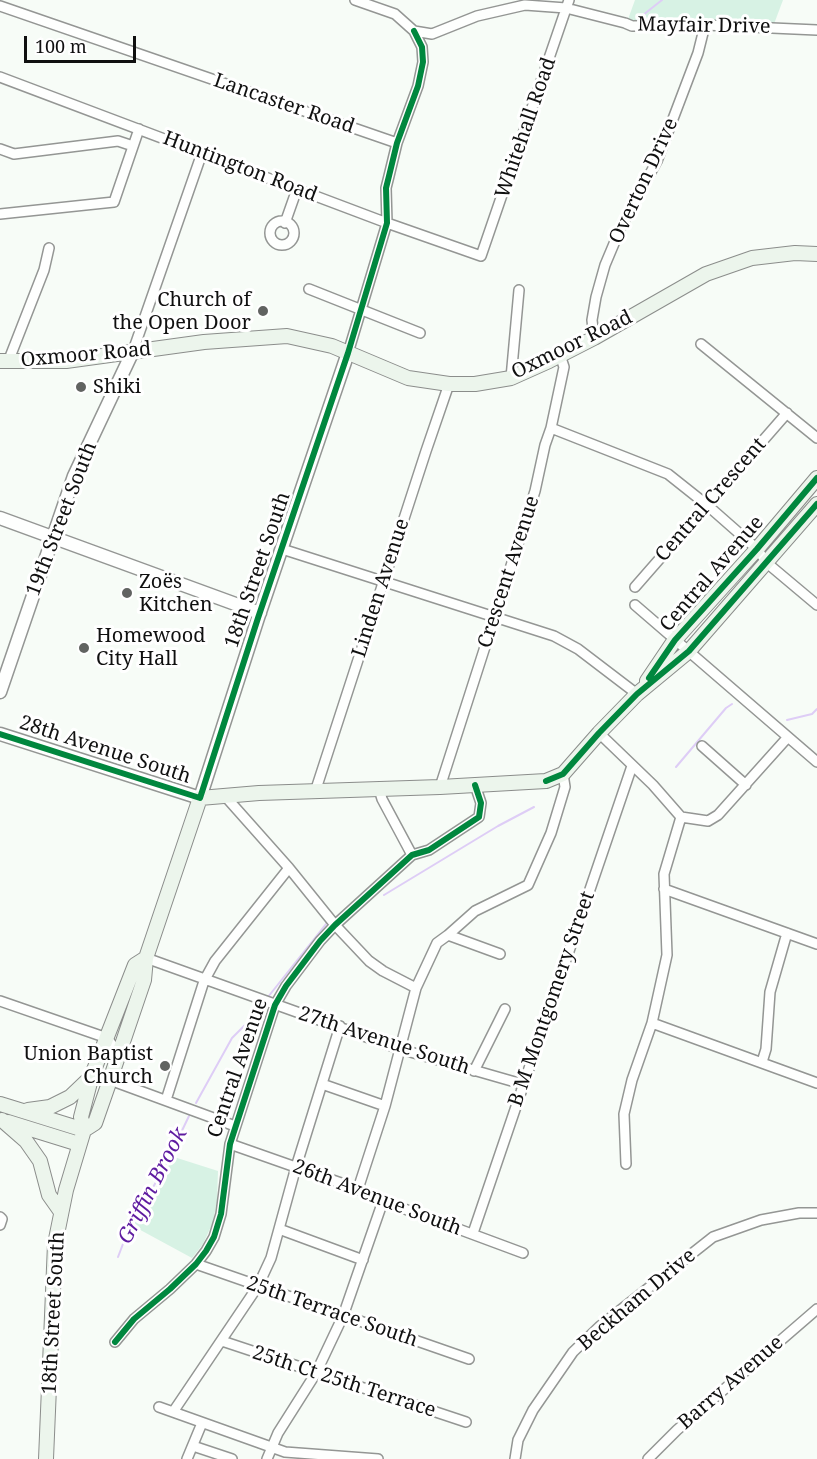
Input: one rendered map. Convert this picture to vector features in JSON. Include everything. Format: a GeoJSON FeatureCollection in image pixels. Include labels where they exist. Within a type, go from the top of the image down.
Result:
{"type":"FeatureCollection","features":[{"type":"Feature","properties":{"kind":"main road","name":"Oxmoor Road"},"geometry":{"type":"LineString","coordinates":[[4,361],[66,361],[233,339],[287,336],[333,346],[408,378],[449,384],[475,384],[511,378],[560,355],[706,274],[752,258],[795,253],[817,254]]}},
{"type":"Feature","properties":{"kind":"main road","name":"Central Avenue"},"geometry":{"type":"LineString","coordinates":[[637,694],[675,640],[817,478]]}},
{"type":"Feature","properties":{"kind":"main road","name":"Central Avenue"},"geometry":{"type":"LineString","coordinates":[[546,781],[563,774],[637,694],[689,651],[817,504]]}},
{"type":"Feature","properties":{"kind":"main road","name":"28th Avenue South"},"geometry":{"type":"LineString","coordinates":[[200,798],[546,781]]}},
{"type":"Feature","properties":{"kind":"main road","name":"18th Street South"},"geometry":{"type":"LineString","coordinates":[[46,1459],[55,1244],[61,1212],[82,1137],[95,1123],[118,1059],[144,980],[146,958],[200,798]]}},
{"type":"Feature","properties":{"kind":"main road"},"geometry":{"type":"LineString","coordinates":[[82,1137],[81,1117],[92,1075],[135,965],[146,958]]}},
{"type":"Feature","properties":{"kind":"main road"},"geometry":{"type":"LineString","coordinates":[[20,1110],[50,1107],[70,1097],[92,1075]]}},
{"type":"Feature","properties":{"kind":"main road"},"geometry":{"type":"LineString","coordinates":[[0,1104],[20,1110],[82,1137]]}},
{"type":"Feature","properties":{"kind":"main road"},"geometry":{"type":"LineString","coordinates":[[1,1120],[82,1137]]}},
{"type":"Feature","properties":{"kind":"main road"},"geometry":{"type":"LineString","coordinates":[[1,1120],[26,1141],[40,1161],[49,1195],[61,1212]]}},
{"type":"Feature","properties":{"kind":"street"},"geometry":{"type":"LineString","coordinates":[[348,353],[387,223],[386,188],[397,143],[418,86],[423,62],[422,47],[414,31],[395,14],[355,0]]}},
{"type":"Feature","properties":{"kind":"street","name":"Mayfair Drive"},"geometry":{"type":"LineString","coordinates":[[432,34],[477,16],[525,5],[568,4],[632,27],[705,25],[817,30]]}},
{"type":"Feature","properties":{"kind":"street","name":"Whitehall Road"},"geometry":{"type":"LineString","coordinates":[[481,256],[568,4]]}},
{"type":"Feature","properties":{"kind":"street","name":"Lancaster Road"},"geometry":{"type":"LineString","coordinates":[[0,6],[397,143]]}},
{"type":"Feature","properties":{"kind":"street","name":"Overton Drive"},"geometry":{"type":"LineString","coordinates":[[594,338],[592,320],[605,265],[621,227],[657,161],[698,53],[705,25]]}},
{"type":"Feature","properties":{"kind":"street"},"geometry":{"type":"LineString","coordinates":[[414,31],[432,34],[422,47]]}},
{"type":"Feature","properties":{"kind":"street","name":"Huntington Road"},"geometry":{"type":"LineString","coordinates":[[0,77],[387,223],[481,256]]}},
{"type":"Feature","properties":{"kind":"street"},"geometry":{"type":"LineString","coordinates":[[0,214],[114,202],[139,129]]}},
{"type":"Feature","properties":{"kind":"street"},"geometry":{"type":"LineString","coordinates":[[0,148],[14,153],[118,141],[133,146]]}},
{"type":"Feature","properties":{"kind":"street"},"geometry":{"type":"LineString","coordinates":[[133,351],[201,153]]}},
{"type":"Feature","properties":{"kind":"street"},"geometry":{"type":"LineString","coordinates":[[285,223],[297,189]]}},
{"type":"Feature","properties":{"kind":"street"},"geometry":{"type":"LineString","coordinates":[[4,361],[44,270],[49,248]]}},
{"type":"Feature","properties":{"kind":"street"},"geometry":{"type":"LineString","coordinates":[[309,290],[420,333]]}},
{"type":"Feature","properties":{"kind":"street"},"geometry":{"type":"LineString","coordinates":[[511,378],[519,290]]}},
{"type":"Feature","properties":{"kind":"street"},"geometry":{"type":"LineString","coordinates":[[701,344],[817,438]]}},
{"type":"Feature","properties":{"kind":"street","name":"19th Street South"},"geometry":{"type":"LineString","coordinates":[[0,692],[74,476],[133,351]]}},
{"type":"Feature","properties":{"kind":"street","name":"18th Street South"},"geometry":{"type":"LineString","coordinates":[[200,798],[348,353]]}},
{"type":"Feature","properties":{"kind":"street","name":"Crescent Avenue"},"geometry":{"type":"LineString","coordinates":[[440,787],[536,491],[564,367],[560,355]]}},
{"type":"Feature","properties":{"kind":"street","name":"Linden Avenue"},"geometry":{"type":"LineString","coordinates":[[315,792],[449,384]]}},
{"type":"Feature","properties":{"kind":"street","name":"Central Crescent"},"geometry":{"type":"LineString","coordinates":[[635,587],[787,413]]}},
{"type":"Feature","properties":{"kind":"street"},"geometry":{"type":"LineString","coordinates":[[551,428],[668,474],[707,505],[757,549],[767,563],[817,605]]}},
{"type":"Feature","properties":{"kind":"street"},"geometry":{"type":"LineString","coordinates":[[0,518],[260,613]]}},
{"type":"Feature","properties":{"kind":"street"},"geometry":{"type":"LineString","coordinates":[[282,549],[563,641],[578,649],[637,694]]}},
{"type":"Feature","properties":{"kind":"street"},"geometry":{"type":"LineString","coordinates":[[635,605],[817,762]]}},
{"type":"Feature","properties":{"kind":"street"},"geometry":{"type":"LineString","coordinates":[[599,733],[653,784],[681,817],[708,821],[718,815],[788,737]]}},
{"type":"Feature","properties":{"kind":"street","name":"28th Avenue South"},"geometry":{"type":"LineString","coordinates":[[0,734],[200,798]]}},
{"type":"Feature","properties":{"kind":"street"},"geometry":{"type":"LineString","coordinates":[[702,746],[746,785]]}},
{"type":"Feature","properties":{"kind":"street","name":"B M Montgomery Street"},"geometry":{"type":"LineString","coordinates":[[473,1233],[632,766]]}},
{"type":"Feature","properties":{"kind":"street"},"geometry":{"type":"LineString","coordinates":[[358,1189],[385,1106],[416,988],[437,943],[475,911],[528,885],[551,833],[565,787],[563,774]]}},
{"type":"Feature","properties":{"kind":"street","name":"Central Avenue"},"geometry":{"type":"LineString","coordinates":[[116,1342],[134,1319],[196,1264],[214,1237],[221,1214],[230,1144],[235,1126],[275,1005],[286,986],[335,925],[412,855],[429,849],[479,817],[482,803],[475,785]]}},
{"type":"Feature","properties":{"kind":"street"},"geometry":{"type":"LineString","coordinates":[[379,789],[412,855]]}},
{"type":"Feature","properties":{"kind":"street"},"geometry":{"type":"LineString","coordinates":[[225,796],[289,868],[335,925],[369,961],[416,988]]}},
{"type":"Feature","properties":{"kind":"street"},"geometry":{"type":"LineString","coordinates":[[626,1164],[624,1114],[632,1080],[652,1023],[667,955],[664,874],[681,817]]}},
{"type":"Feature","properties":{"kind":"street"},"geometry":{"type":"LineString","coordinates":[[166,1100],[204,981],[215,961],[289,868]]}},
{"type":"Feature","properties":{"kind":"street"},"geometry":{"type":"LineString","coordinates":[[664,889],[817,944]]}},
{"type":"Feature","properties":{"kind":"street"},"geometry":{"type":"LineString","coordinates":[[762,1062],[766,1048],[770,992],[788,933]]}},
{"type":"Feature","properties":{"kind":"street"},"geometry":{"type":"LineString","coordinates":[[448,935],[500,954]]}},
{"type":"Feature","properties":{"kind":"street","name":"27th Avenue South"},"geometry":{"type":"LineString","coordinates":[[146,958],[204,981],[340,1026],[400,1049],[522,1084]]}},
{"type":"Feature","properties":{"kind":"street"},"geometry":{"type":"LineString","coordinates":[[0,1001],[107,1038],[118,1059]]}},
{"type":"Feature","properties":{"kind":"street"},"geometry":{"type":"LineString","coordinates":[[474,1071],[505,1009]]}},
{"type":"Feature","properties":{"kind":"street"},"geometry":{"type":"LineString","coordinates":[[652,1023],[817,1083]]}},
{"type":"Feature","properties":{"kind":"street"},"geometry":{"type":"LineString","coordinates":[[173,1412],[258,1286],[271,1258],[296,1167],[340,1026]]}},
{"type":"Feature","properties":{"kind":"street"},"geometry":{"type":"LineString","coordinates":[[110,1080],[235,1126]]}},
{"type":"Feature","properties":{"kind":"street"},"geometry":{"type":"LineString","coordinates":[[322,1084],[385,1106]]}},
{"type":"Feature","properties":{"kind":"street","name":"26th Avenue South"},"geometry":{"type":"LineString","coordinates":[[230,1144],[358,1189],[383,1201],[524,1253]]}},
{"type":"Feature","properties":{"kind":"street"},"geometry":{"type":"LineString","coordinates":[[267,1459],[278,1433],[316,1373],[343,1316],[383,1201]]}},
{"type":"Feature","properties":{"kind":"street","name":"Beckham Drive"},"geometry":{"type":"LineString","coordinates":[[514,1459],[518,1440],[533,1410],[573,1353],[599,1327],[713,1237],[761,1220],[799,1213],[817,1213]]}},
{"type":"Feature","properties":{"kind":"street"},"geometry":{"type":"LineString","coordinates":[[279,1229],[363,1260]]}},
{"type":"Feature","properties":{"kind":"street","name":"25th Terrace South"},"geometry":{"type":"LineString","coordinates":[[196,1264],[469,1359]]}},
{"type":"Feature","properties":{"kind":"street","name":"Barry Avenue"},"geometry":{"type":"LineString","coordinates":[[648,1459],[677,1430],[817,1309]]}},
{"type":"Feature","properties":{"kind":"street","name":"25th Ct 25th Terrace"},"geometry":{"type":"LineString","coordinates":[[222,1341],[466,1422]]}},
{"type":"Feature","properties":{"kind":"street"},"geometry":{"type":"LineString","coordinates":[[159,1407],[285,1452],[378,1459]]}},
{"type":"Feature","properties":{"kind":"street"},"geometry":{"type":"LineString","coordinates":[[188,1459],[202,1423]]}},
{"type":"Feature","properties":{"kind":"street"},"geometry":{"type":"LineString","coordinates":[[193,1446],[232,1459]]}},
{"type":"Feature","properties":{"kind":"green space"},"geometry":{"type":"Polygon","coordinates":[[[635,0],[783,0],[774,24],[627,22],[635,0]]]}},
{"type":"Feature","properties":{"kind":"green space"},"geometry":{"type":"Polygon","coordinates":[[[174,1157],[218,1171],[217,1200],[213,1222],[203,1244],[192,1258],[133,1226],[174,1157]]]}},
{"type":"Feature","properties":{"kind":"waterway"},"geometry":{"type":"LineString","coordinates":[[638,19],[662,0]]}},
{"type":"Feature","properties":{"kind":"waterway","name":"Griffin Brook"},"geometry":{"type":"LineString","coordinates":[[676,767],[726,708],[732,704]]}},
{"type":"Feature","properties":{"kind":"waterway","name":"Griffin Brook"},"geometry":{"type":"LineString","coordinates":[[787,720],[812,714],[817,709]]}},
{"type":"Feature","properties":{"kind":"waterway","name":"Griffin Brook"},"geometry":{"type":"LineString","coordinates":[[384,895],[498,826],[534,807]]}},
{"type":"Feature","properties":{"kind":"waterway","name":"Griffin Brook"},"geometry":{"type":"LineString","coordinates":[[268,997],[326,924]]}},
{"type":"Feature","properties":{"kind":"waterway","name":"Griffin Brook"},"geometry":{"type":"LineString","coordinates":[[196,1103],[232,1038],[260,1010]]}},
{"type":"Feature","properties":{"kind":"waterway","name":"Griffin Brook"},"geometry":{"type":"LineString","coordinates":[[118,1257],[134,1215],[143,1205],[165,1166],[189,1116]]}},
{"type":"Feature","properties":{"kind":"cycle path"},"geometry":{"type":"LineString","coordinates":[[0,734],[200,798],[348,353],[387,223],[386,188],[397,143],[418,86],[423,62],[422,47],[414,31]]}},
{"type":"Feature","properties":{"kind":"cycle path"},"geometry":{"type":"LineString","coordinates":[[649,678],[675,640],[817,478]]}},
{"type":"Feature","properties":{"kind":"cycle path"},"geometry":{"type":"LineString","coordinates":[[546,781],[563,774],[637,694],[689,651],[817,504]]}},
{"type":"Feature","properties":{"kind":"cycle path"},"geometry":{"type":"LineString","coordinates":[[115,1342],[134,1319],[196,1264],[214,1237],[221,1214],[230,1144],[275,1005],[286,986],[335,925],[412,855],[429,850],[479,817],[481,803],[475,785]]}},
{"type":"Feature","properties":{"kind":"place","name":"Church of the Open Door"},"geometry":{"type":"Point","coordinates":[263,311]}},
{"type":"Feature","properties":{"kind":"place","name":"Shiki"},"geometry":{"type":"Point","coordinates":[81,387]}},
{"type":"Feature","properties":{"kind":"place","name":"Zoës Kitchen"},"geometry":{"type":"Point","coordinates":[127,593]}},
{"type":"Feature","properties":{"kind":"place","name":"Homewood City Hall"},"geometry":{"type":"Point","coordinates":[84,648]}},
{"type":"Feature","properties":{"kind":"place","name":"Union Baptist Church"},"geometry":{"type":"Point","coordinates":[165,1066]}}]}
